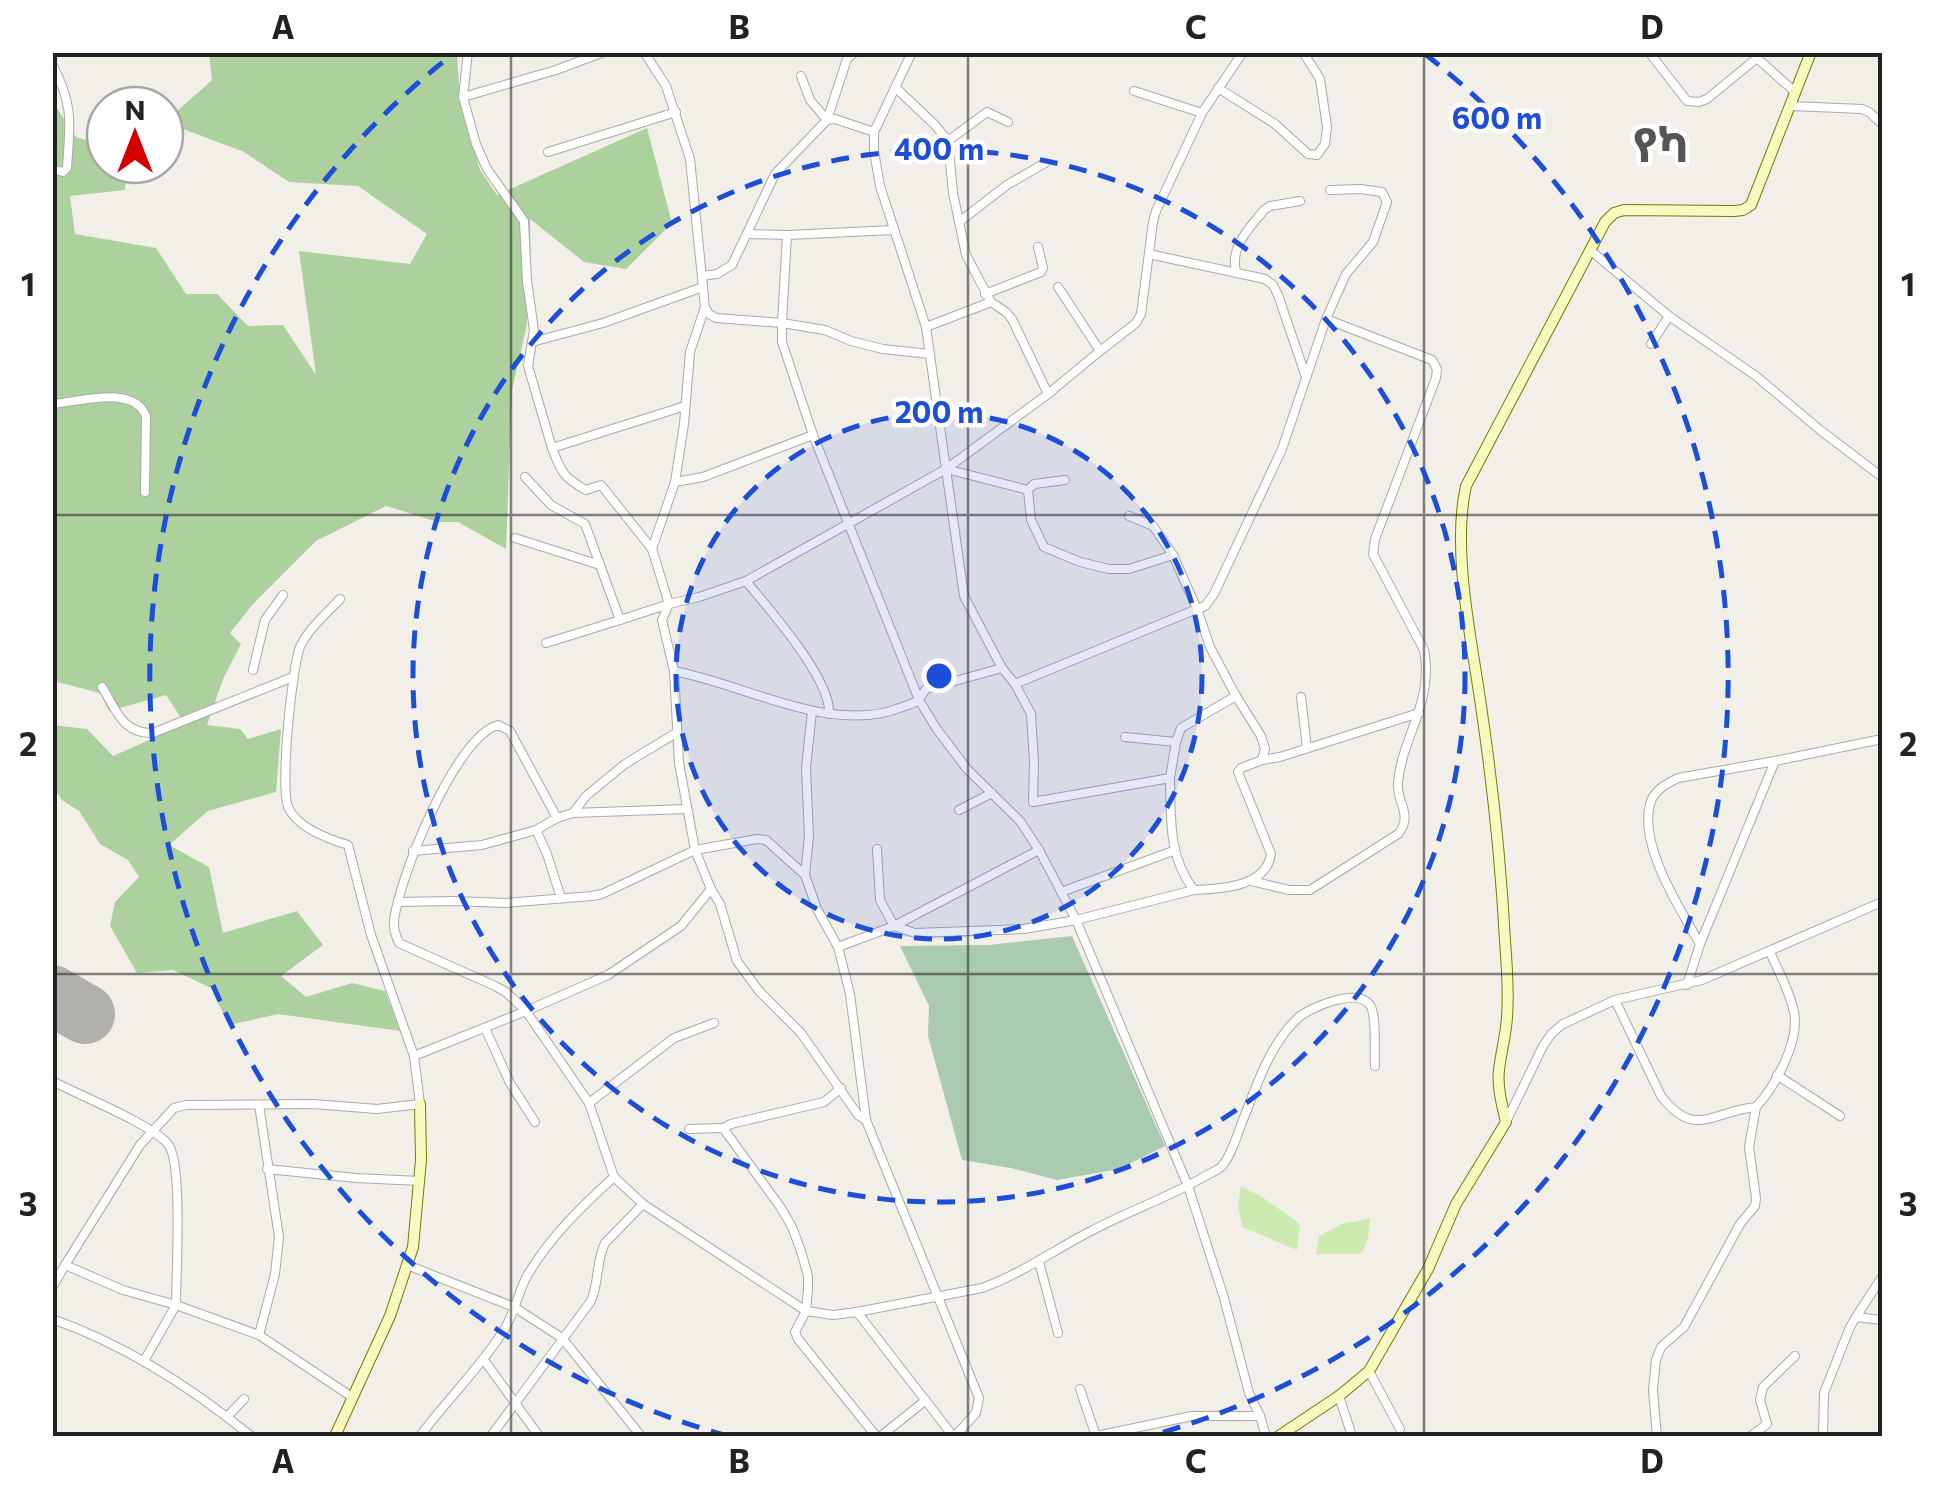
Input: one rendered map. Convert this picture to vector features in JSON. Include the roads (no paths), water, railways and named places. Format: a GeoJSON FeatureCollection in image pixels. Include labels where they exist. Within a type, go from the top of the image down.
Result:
{"type":"FeatureCollection","features":[{"type":"Feature","properties":{"kind":"street"},"geometry":{"type":"LineString","coordinates":[[468,52],[463,97],[476,144],[487,169],[524,221],[526,281],[534,330],[528,366],[552,448],[565,477],[586,490],[601,485],[652,549],[669,604],[662,620],[674,671],[676,734],[694,850],[720,904],[737,961],[802,1033],[858,1115],[866,1120]]}},
{"type":"Feature","properties":{"kind":"street"},"geometry":{"type":"LineString","coordinates":[[463,97],[604,52]]}},
{"type":"Feature","properties":{"kind":"street"},"geometry":{"type":"LineString","coordinates":[[644,52],[666,86],[692,174],[705,307],[693,339],[675,482],[652,549]]}},
{"type":"Feature","properties":{"kind":"street"},"geometry":{"type":"LineString","coordinates":[[702,276],[717,274],[732,265],[776,174],[827,120],[847,59],[854,52]]}},
{"type":"Feature","properties":{"kind":"street"},"geometry":{"type":"LineString","coordinates":[[912,52],[874,132],[875,168],[926,327],[964,596],[1031,714],[1032,802],[1020,821]]}},
{"type":"Feature","properties":{"kind":"street"},"geometry":{"type":"LineString","coordinates":[[546,644],[746,581],[946,468],[1048,394],[1136,322],[1141,314],[1156,211],[1202,114],[1243,52]]}},
{"type":"Feature","properties":{"kind":"street"},"geometry":{"type":"LineString","coordinates":[[1218,88],[1275,124],[1308,154],[1317,155],[1327,127],[1320,79],[1303,52]]}},
{"type":"Feature","properties":{"kind":"street"},"geometry":{"type":"LineString","coordinates":[[1649,52],[1687,101],[1707,99],[1755,55],[1795,92]]}},
{"type":"Feature","properties":{"kind":"street"},"geometry":{"type":"LineString","coordinates":[[1506,1122],[1498,1072],[1508,1004],[1502,892],[1467,613],[1460,528],[1466,486],[1605,222],[1624,210],[1734,211],[1751,205],[1812,52]]}},
{"type":"Feature","properties":{"kind":"street"},"geometry":{"type":"LineString","coordinates":[[52,64],[64,88],[71,119],[67,168],[63,172],[52,169]]}},
{"type":"Feature","properties":{"kind":"street"},"geometry":{"type":"LineString","coordinates":[[801,76],[810,100],[827,120]]}},
{"type":"Feature","properties":{"kind":"street"},"geometry":{"type":"LineString","coordinates":[[896,88],[948,141],[966,255],[988,298],[1012,319],[1048,394]]}},
{"type":"Feature","properties":{"kind":"street"},"geometry":{"type":"LineString","coordinates":[[1134,91],[1202,114]]}},
{"type":"Feature","properties":{"kind":"street"},"geometry":{"type":"LineString","coordinates":[[1790,106],[1862,109],[1882,124]]}},
{"type":"Feature","properties":{"kind":"street"},"geometry":{"type":"LineString","coordinates":[[548,152],[676,112]]}},
{"type":"Feature","properties":{"kind":"street"},"geometry":{"type":"LineString","coordinates":[[948,141],[987,112],[1008,122]]}},
{"type":"Feature","properties":{"kind":"street"},"geometry":{"type":"LineString","coordinates":[[827,120],[836,119],[874,132]]}},
{"type":"Feature","properties":{"kind":"street"},"geometry":{"type":"LineString","coordinates":[[958,222],[1007,185],[1046,164]]}},
{"type":"Feature","properties":{"kind":"street"},"geometry":{"type":"LineString","coordinates":[[1015,684],[1204,606],[1214,594],[1291,426],[1326,319],[1346,274],[1372,242],[1387,202],[1382,192],[1330,190]]}},
{"type":"Feature","properties":{"kind":"street"},"geometry":{"type":"LineString","coordinates":[[1236,271],[1238,245],[1264,210],[1300,201]]}},
{"type":"Feature","properties":{"kind":"street"},"geometry":{"type":"LineString","coordinates":[[748,234],[894,230]]}},
{"type":"Feature","properties":{"kind":"street"},"geometry":{"type":"LineString","coordinates":[[788,235],[782,342],[813,435],[919,700],[951,750],[1020,821],[1076,920],[1188,1186],[1249,1393],[1266,1436]]}},
{"type":"Feature","properties":{"kind":"street"},"geometry":{"type":"LineString","coordinates":[[926,327],[1042,272],[1038,247]]}},
{"type":"Feature","properties":{"kind":"street"},"geometry":{"type":"LineString","coordinates":[[1590,250],[1668,316],[1756,376],[1882,477]]}},
{"type":"Feature","properties":{"kind":"street"},"geometry":{"type":"LineString","coordinates":[[1149,254],[1236,271],[1273,285],[1306,377]]}},
{"type":"Feature","properties":{"kind":"street"},"geometry":{"type":"LineString","coordinates":[[532,342],[603,323],[704,287]]}},
{"type":"Feature","properties":{"kind":"street"},"geometry":{"type":"LineString","coordinates":[[1058,287],[1100,351]]}},
{"type":"Feature","properties":{"kind":"street"},"geometry":{"type":"LineString","coordinates":[[705,307],[716,318],[825,330],[883,349],[930,354]]}},
{"type":"Feature","properties":{"kind":"street"},"geometry":{"type":"LineString","coordinates":[[1651,344],[1668,316]]}},
{"type":"Feature","properties":{"kind":"street"},"geometry":{"type":"LineString","coordinates":[[1251,880],[1289,890],[1310,890],[1398,834],[1406,818],[1397,786],[1402,760],[1427,685],[1424,650],[1374,554],[1374,539],[1437,369],[1432,360],[1326,319]]}},
{"type":"Feature","properties":{"kind":"street"},"geometry":{"type":"LineString","coordinates":[[52,404],[127,398],[142,407],[146,416],[146,492]]}},
{"type":"Feature","properties":{"kind":"street"},"geometry":{"type":"LineString","coordinates":[[552,448],[685,406]]}},
{"type":"Feature","properties":{"kind":"street"},"geometry":{"type":"LineString","coordinates":[[675,482],[703,477],[813,435]]}},
{"type":"Feature","properties":{"kind":"street"},"geometry":{"type":"LineString","coordinates":[[946,468],[1028,490]]}},
{"type":"Feature","properties":{"kind":"street"},"geometry":{"type":"LineString","coordinates":[[525,478],[551,505],[585,524],[620,620]]}},
{"type":"Feature","properties":{"kind":"street"},"geometry":{"type":"LineString","coordinates":[[1028,490],[1034,484],[1065,480]]}},
{"type":"Feature","properties":{"kind":"street"},"geometry":{"type":"LineString","coordinates":[[1028,490],[1036,535],[1052,551],[1080,562],[1120,570],[1173,555]]}},
{"type":"Feature","properties":{"kind":"street"},"geometry":{"type":"LineString","coordinates":[[1129,516],[1154,526],[1173,555],[1210,647],[1262,736],[1262,760]]}},
{"type":"Feature","properties":{"kind":"street"},"geometry":{"type":"LineString","coordinates":[[514,538],[600,565]]}},
{"type":"Feature","properties":{"kind":"street"},"geometry":{"type":"LineString","coordinates":[[746,581],[813,669],[828,698],[829,714]]}},
{"type":"Feature","properties":{"kind":"street"},"geometry":{"type":"LineString","coordinates":[[252,670],[266,620],[282,595]]}},
{"type":"Feature","properties":{"kind":"street"},"geometry":{"type":"LineString","coordinates":[[335,1436],[390,1316],[413,1247],[420,1180],[420,1104],[414,1056],[371,934],[348,845],[298,820],[286,804],[293,677],[302,643],[340,599]]}},
{"type":"Feature","properties":{"kind":"street"},"geometry":{"type":"LineString","coordinates":[[674,671],[846,717],[894,710],[919,700],[926,689],[1002,668]]}},
{"type":"Feature","properties":{"kind":"street"},"geometry":{"type":"LineString","coordinates":[[102,686],[126,726],[143,733],[293,677]]}},
{"type":"Feature","properties":{"kind":"street"},"geometry":{"type":"LineString","coordinates":[[1194,890],[1173,851],[1170,778],[1176,742],[1187,723],[1236,696]]}},
{"type":"Feature","properties":{"kind":"street"},"geometry":{"type":"LineString","coordinates":[[1301,697],[1306,748]]}},
{"type":"Feature","properties":{"kind":"street"},"geometry":{"type":"LineString","coordinates":[[812,711],[806,768],[810,836],[805,875],[817,909],[838,947],[850,994],[866,1120],[979,1398],[976,1413],[954,1436],[857,1312]]}},
{"type":"Feature","properties":{"kind":"street"},"geometry":{"type":"LineString","coordinates":[[876,849],[880,900],[894,926],[915,932],[1024,929],[1194,890],[1221,888],[1251,880],[1268,866],[1272,854],[1238,772],[1241,768],[1419,713]]}},
{"type":"Feature","properties":{"kind":"street"},"geometry":{"type":"LineString","coordinates":[[557,818],[510,730],[498,724],[487,729],[444,786],[414,851],[393,924],[399,943],[506,992],[526,1012],[589,1103],[614,1176],[643,1204],[806,1311],[832,1315],[857,1312],[982,1288],[1039,1262],[1088,1232],[1188,1186],[1222,1165],[1281,1038],[1301,1016],[1326,1001],[1350,998],[1370,1004],[1375,1066]]}},
{"type":"Feature","properties":{"kind":"street"},"geometry":{"type":"LineString","coordinates":[[573,813],[586,796],[625,764],[676,734]]}},
{"type":"Feature","properties":{"kind":"street"},"geometry":{"type":"LineString","coordinates":[[1125,738],[1176,742]]}},
{"type":"Feature","properties":{"kind":"street"},"geometry":{"type":"LineString","coordinates":[[1700,944],[1667,886],[1650,829],[1649,805],[1664,784],[1678,778],[1882,739]]}},
{"type":"Feature","properties":{"kind":"street"},"geometry":{"type":"LineString","coordinates":[[1687,984],[1776,762]]}},
{"type":"Feature","properties":{"kind":"street"},"geometry":{"type":"LineString","coordinates":[[1032,802],[1170,778]]}},
{"type":"Feature","properties":{"kind":"street"},"geometry":{"type":"LineString","coordinates":[[958,810],[992,793]]}},
{"type":"Feature","properties":{"kind":"street"},"geometry":{"type":"LineString","coordinates":[[414,851],[482,845],[536,830],[573,813],[686,808]]}},
{"type":"Feature","properties":{"kind":"street"},"geometry":{"type":"LineString","coordinates":[[536,830],[561,898]]}},
{"type":"Feature","properties":{"kind":"street"},"geometry":{"type":"LineString","coordinates":[[398,902],[505,902],[602,894],[694,850],[756,839],[766,840],[805,875]]}},
{"type":"Feature","properties":{"kind":"street"},"geometry":{"type":"LineString","coordinates":[[838,947],[894,926],[1039,850]]}},
{"type":"Feature","properties":{"kind":"street"},"geometry":{"type":"LineString","coordinates":[[1062,892],[1173,851]]}},
{"type":"Feature","properties":{"kind":"street"},"geometry":{"type":"LineString","coordinates":[[414,1056],[608,975],[681,926],[711,890]]}},
{"type":"Feature","properties":{"kind":"street"},"geometry":{"type":"LineString","coordinates":[[1279,1436],[1369,1371],[1428,1269],[1456,1204],[1506,1122],[1552,1033],[1615,1000],[1687,984],[1882,902]]}},
{"type":"Feature","properties":{"kind":"street"},"geometry":{"type":"LineString","coordinates":[[1657,1436],[1653,1390],[1656,1360],[1661,1347],[1684,1327],[1740,1224],[1754,1206],[1748,1147],[1756,1108],[1778,1075],[1795,1032],[1795,1014],[1770,952]]}},
{"type":"Feature","properties":{"kind":"street"},"geometry":{"type":"LineString","coordinates":[[1615,1000],[1660,1096],[1677,1112],[1695,1122],[1756,1108]]}},
{"type":"Feature","properties":{"kind":"street"},"geometry":{"type":"LineString","coordinates":[[589,1103],[674,1038],[714,1023]]}},
{"type":"Feature","properties":{"kind":"street"},"geometry":{"type":"LineString","coordinates":[[486,1028],[510,1083],[535,1122]]}},
{"type":"Feature","properties":{"kind":"street"},"geometry":{"type":"LineString","coordinates":[[1778,1075],[1840,1116]]}},
{"type":"Feature","properties":{"kind":"street"},"geometry":{"type":"LineString","coordinates":[[52,1081],[154,1132],[169,1145],[174,1158],[176,1305],[144,1362]]}},
{"type":"Feature","properties":{"kind":"street"},"geometry":{"type":"LineString","coordinates":[[690,1130],[723,1128],[824,1102],[841,1088]]}},
{"type":"Feature","properties":{"kind":"street"},"geometry":{"type":"LineString","coordinates":[[52,1288],[140,1145],[174,1108],[314,1104],[377,1109],[420,1104]]}},
{"type":"Feature","properties":{"kind":"street"},"geometry":{"type":"LineString","coordinates":[[259,1105],[279,1237],[259,1335]]}},
{"type":"Feature","properties":{"kind":"street"},"geometry":{"type":"LineString","coordinates":[[723,1128],[792,1228],[808,1276],[806,1311],[796,1332],[798,1339],[879,1436],[926,1400]]}},
{"type":"Feature","properties":{"kind":"street"},"geometry":{"type":"LineString","coordinates":[[267,1169],[375,1180],[420,1180]]}},
{"type":"Feature","properties":{"kind":"street"},"geometry":{"type":"LineString","coordinates":[[420,1436],[504,1331],[529,1273],[573,1215],[614,1176]]}},
{"type":"Feature","properties":{"kind":"street"},"geometry":{"type":"LineString","coordinates":[[491,1436],[594,1294],[604,1243],[643,1204]]}},
{"type":"Feature","properties":{"kind":"street"},"geometry":{"type":"LineString","coordinates":[[1039,1262],[1058,1333]]}},
{"type":"Feature","properties":{"kind":"street"},"geometry":{"type":"LineString","coordinates":[[407,1264],[514,1307],[562,1338],[641,1436]]}},
{"type":"Feature","properties":{"kind":"street"},"geometry":{"type":"LineString","coordinates":[[65,1265],[123,1290],[259,1335],[352,1397]]}},
{"type":"Feature","properties":{"kind":"street"},"geometry":{"type":"LineString","coordinates":[[1823,1436],[1824,1393],[1835,1362],[1856,1317],[1882,1277]]}},
{"type":"Feature","properties":{"kind":"street"},"geometry":{"type":"LineString","coordinates":[[1856,1317],[1882,1320]]}},
{"type":"Feature","properties":{"kind":"street"},"geometry":{"type":"LineString","coordinates":[[52,1319],[94,1335],[144,1362],[251,1436]]}},
{"type":"Feature","properties":{"kind":"street"},"geometry":{"type":"LineString","coordinates":[[1750,1436],[1767,1424],[1760,1400],[1763,1387],[1796,1356]]}},
{"type":"Feature","properties":{"kind":"street"},"geometry":{"type":"LineString","coordinates":[[484,1360],[539,1436]]}},
{"type":"Feature","properties":{"kind":"street"},"geometry":{"type":"LineString","coordinates":[[1369,1371],[1400,1428]]}},
{"type":"Feature","properties":{"kind":"street"},"geometry":{"type":"LineString","coordinates":[[1080,1389],[1096,1436],[1192,1416],[1260,1416]]}},
{"type":"Feature","properties":{"kind":"street"},"geometry":{"type":"LineString","coordinates":[[1339,1396],[1352,1436]]}},
{"type":"Feature","properties":{"kind":"street"},"geometry":{"type":"LineString","coordinates":[[227,1417],[244,1399]]}},
{"type":"Feature","properties":{"kind":"street"},"geometry":{"type":"LineString","coordinates":[[1154,1423],[1160,1436]]}},
{"type":"Feature","properties":{"kind":"district","name":"የካ"},"geometry":{"type":"Point","coordinates":[1661,142]}}]}
